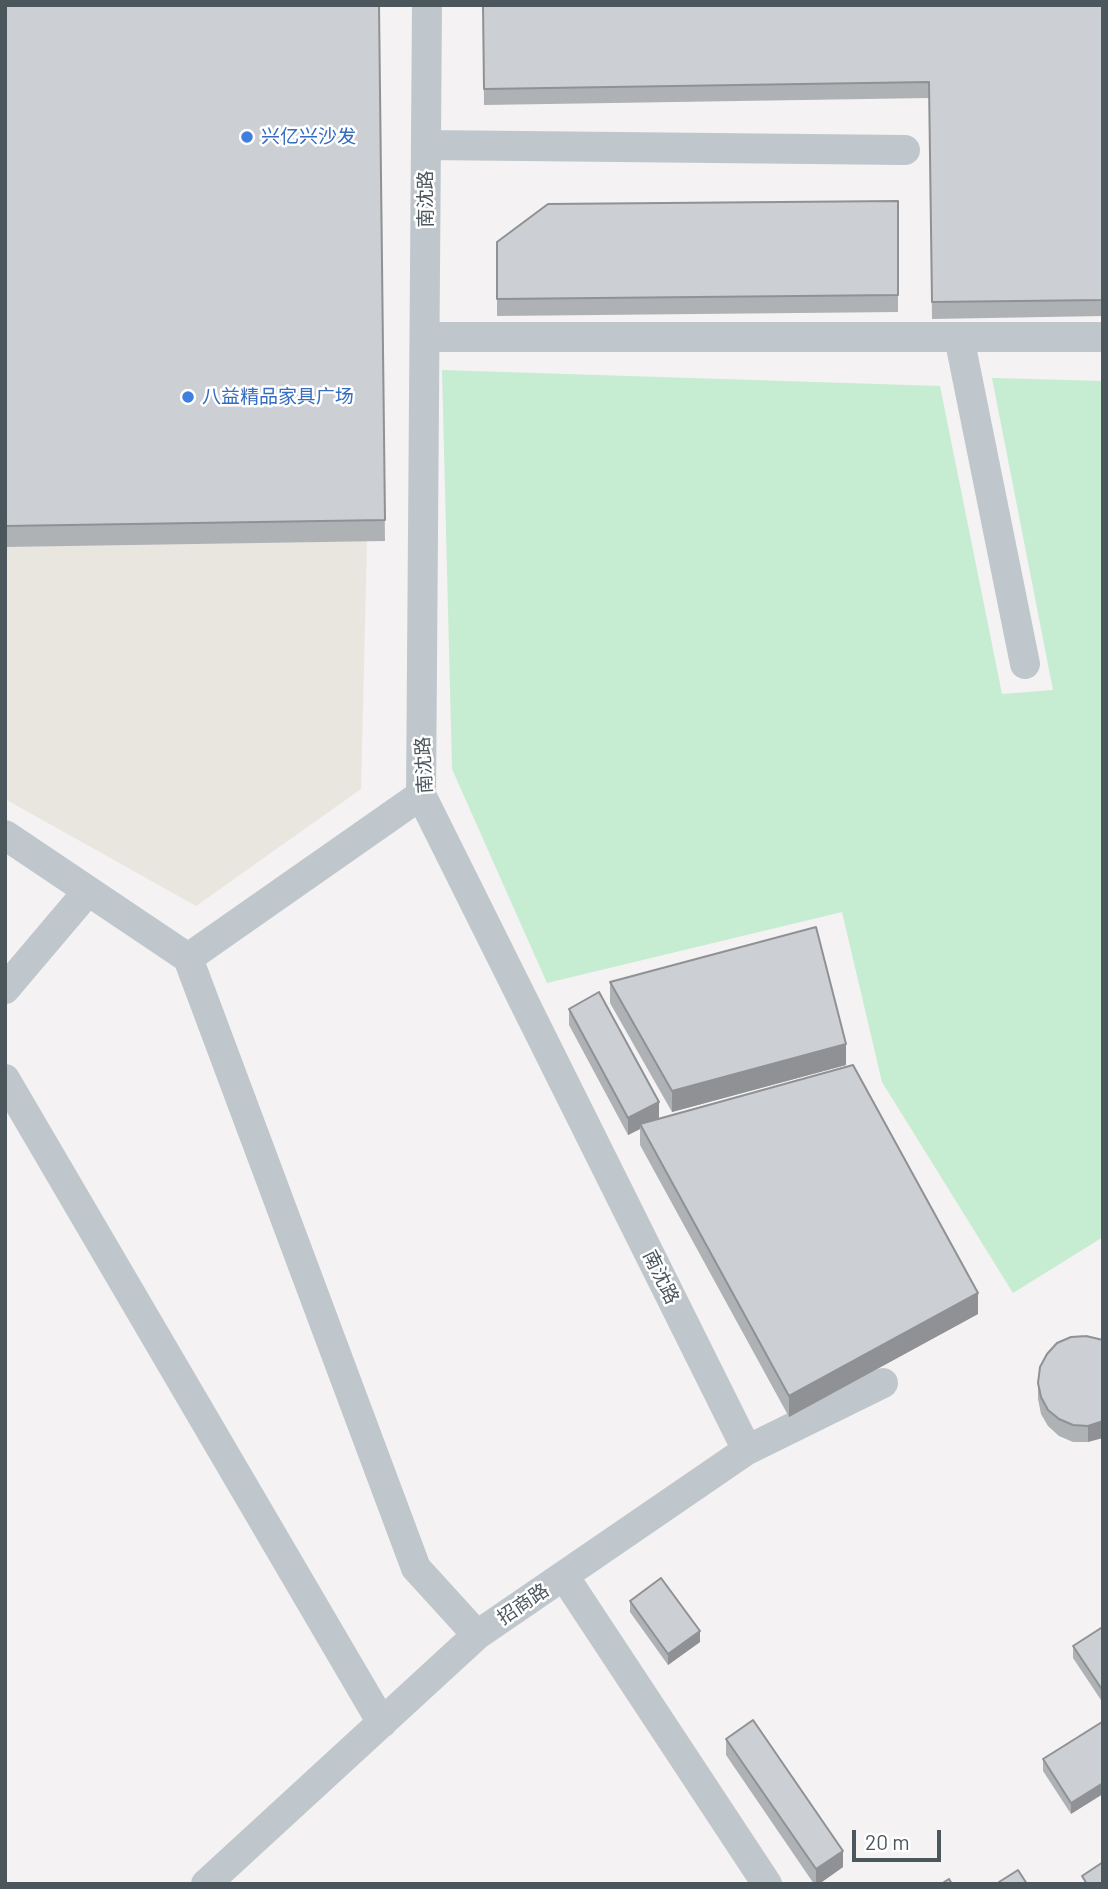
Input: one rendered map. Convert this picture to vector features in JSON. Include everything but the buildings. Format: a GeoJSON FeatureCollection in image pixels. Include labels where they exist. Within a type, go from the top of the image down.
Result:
{"type":"FeatureCollection","features":[{"type":"Feature","properties":{"kind":"street","name":"南沈路"},"geometry":{"type":"LineString","coordinates":[[427,5],[421,795],[747,1450]]}},
{"type":"Feature","properties":{"kind":"street"},"geometry":{"type":"LineString","coordinates":[[426,145],[905,150]]}},
{"type":"Feature","properties":{"kind":"street"},"geometry":{"type":"LineString","coordinates":[[425,337],[1103,337]]}},
{"type":"Feature","properties":{"kind":"street"},"geometry":{"type":"LineString","coordinates":[[959,337],[1025,664]]}},
{"type":"Feature","properties":{"kind":"street"},"geometry":{"type":"LineString","coordinates":[[188,958],[421,795]]}},
{"type":"Feature","properties":{"kind":"street"},"geometry":{"type":"LineString","coordinates":[[5,835],[188,958],[416,1568],[477,1636]]}},
{"type":"Feature","properties":{"kind":"street"},"geometry":{"type":"LineString","coordinates":[[5,989],[88,891]]}},
{"type":"Feature","properties":{"kind":"street"},"geometry":{"type":"LineString","coordinates":[[5,1079],[382,1723]]}},
{"type":"Feature","properties":{"kind":"street","name":"招商路"},"geometry":{"type":"LineString","coordinates":[[206,1884],[477,1636],[747,1450],[883,1383]]}},
{"type":"Feature","properties":{"kind":"street"},"geometry":{"type":"LineString","coordinates":[[564,1576],[767,1884]]}},
{"type":"Feature","properties":{"kind":"shaded area","name":"八益精品家具广场"},"geometry":{"type":"Polygon","coordinates":[[[5,5],[380,5],[361,789],[196,906],[5,799],[5,5]]]}},
{"type":"Feature","properties":{"kind":"green space"},"geometry":{"type":"Polygon","coordinates":[[[442,370],[940,386],[1002,694],[1053,690],[992,378],[1103,381],[1103,1237],[1013,1293],[882,1082],[842,912],[547,983],[452,769],[442,370]]]}},
{"type":"Feature","properties":{"kind":"place","name":"兴亿兴沙发"},"geometry":{"type":"Point","coordinates":[247,137]}},
{"type":"Feature","properties":{"kind":"place","name":"八益精品家具广场"},"geometry":{"type":"Point","coordinates":[188,397]}}]}
